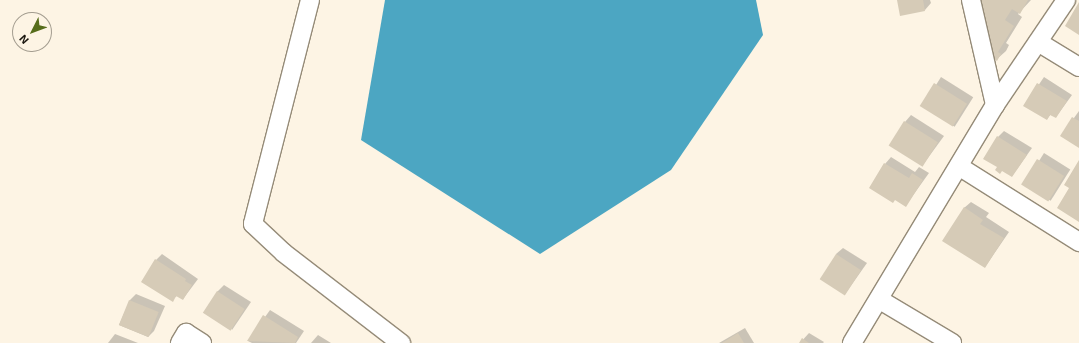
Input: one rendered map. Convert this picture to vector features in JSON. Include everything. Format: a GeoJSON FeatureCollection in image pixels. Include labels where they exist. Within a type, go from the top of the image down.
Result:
{"type":"FeatureCollection","features":[{"type":"Feature","properties":{"kind":"street"},"geometry":{"type":"LineString","coordinates":[[310,0],[253,224],[284,253],[401,343]]}},
{"type":"Feature","properties":{"kind":"street"},"geometry":{"type":"LineString","coordinates":[[971,0],[995,106]]}},
{"type":"Feature","properties":{"kind":"street"},"geometry":{"type":"LineString","coordinates":[[852,343],[880,300],[995,106],[1066,0]]}},
{"type":"Feature","properties":{"kind":"street"},"geometry":{"type":"LineString","coordinates":[[1038,42],[1079,67]]}},
{"type":"Feature","properties":{"kind":"street"},"geometry":{"type":"LineString","coordinates":[[960,167],[1079,242]]}},
{"type":"Feature","properties":{"kind":"street"},"geometry":{"type":"LineString","coordinates":[[880,300],[952,343]]}},
{"type":"Feature","properties":{"kind":"street"},"geometry":{"type":"LineString","coordinates":[[180,343],[186,333],[202,343]]}},
{"type":"Feature","properties":{"kind":"water"},"geometry":{"type":"Polygon","coordinates":[[[385,0],[756,0],[763,35],[671,170],[540,254],[361,140],[385,0]]]}},
{"type":"Feature","properties":{"kind":"building"},"geometry":{"type":"Polygon","coordinates":[[[897,0],[923,0],[925,11],[900,16],[897,0]]]}},
{"type":"Feature","properties":{"kind":"building"},"geometry":{"type":"Polygon","coordinates":[[[978,0],[1028,0],[1020,14],[1012,9],[1005,20],[1014,26],[998,52],[1001,54],[997,61],[984,53],[981,24],[985,18],[981,15],[984,10],[975,4],[978,0]]]}},
{"type":"Feature","properties":{"kind":"building"},"geometry":{"type":"Polygon","coordinates":[[[1079,2],[1079,35],[1065,26],[1079,2]]]}},
{"type":"Feature","properties":{"kind":"building"},"geometry":{"type":"Polygon","coordinates":[[[934,83],[967,104],[953,127],[920,106],[934,83]]]}},
{"type":"Feature","properties":{"kind":"building"},"geometry":{"type":"Polygon","coordinates":[[[1037,83],[1067,101],[1056,118],[1050,115],[1047,120],[1023,106],[1037,83]]]}},
{"type":"Feature","properties":{"kind":"building"},"geometry":{"type":"Polygon","coordinates":[[[1072,117],[1079,121],[1079,148],[1060,136],[1072,117]]]}},
{"type":"Feature","properties":{"kind":"building"},"geometry":{"type":"Polygon","coordinates":[[[904,121],[938,142],[923,167],[889,146],[904,121]]]}},
{"type":"Feature","properties":{"kind":"building"},"geometry":{"type":"Polygon","coordinates":[[[997,136],[1027,155],[1012,177],[1002,171],[1000,174],[995,170],[997,167],[983,159],[997,136]]]}},
{"type":"Feature","properties":{"kind":"building"},"geometry":{"type":"Polygon","coordinates":[[[1037,159],[1064,176],[1048,201],[1021,184],[1037,159]]]}},
{"type":"Feature","properties":{"kind":"building"},"geometry":{"type":"Polygon","coordinates":[[[1079,160],[1079,222],[1057,208],[1069,188],[1064,185],[1079,160]]]}},
{"type":"Feature","properties":{"kind":"building"},"geometry":{"type":"Polygon","coordinates":[[[884,163],[909,178],[912,173],[923,180],[906,207],[895,200],[893,203],[869,188],[884,163]]]}},
{"type":"Feature","properties":{"kind":"building"},"geometry":{"type":"Polygon","coordinates":[[[964,207],[983,220],[980,224],[1004,238],[985,268],[942,241],[964,207]]]}},
{"type":"Feature","properties":{"kind":"building"},"geometry":{"type":"Polygon","coordinates":[[[836,254],[861,270],[845,295],[820,279],[836,254]]]}},
{"type":"Feature","properties":{"kind":"building"},"geometry":{"type":"Polygon","coordinates":[[[155,259],[186,279],[185,281],[192,285],[183,300],[176,296],[173,302],[141,282],[155,259]]]}},
{"type":"Feature","properties":{"kind":"building"},"geometry":{"type":"Polygon","coordinates":[[[217,291],[245,309],[231,331],[203,313],[217,291]]]}},
{"type":"Feature","properties":{"kind":"building"},"geometry":{"type":"Polygon","coordinates":[[[129,300],[159,312],[149,337],[119,325],[129,300]]]}},
{"type":"Feature","properties":{"kind":"building"},"geometry":{"type":"Polygon","coordinates":[[[263,315],[298,337],[295,343],[247,341],[263,315]]]}},
{"type":"Feature","properties":{"kind":"building"},"geometry":{"type":"Polygon","coordinates":[[[738,333],[744,343],[722,343],[738,333]]]}},
{"type":"Feature","properties":{"kind":"building"},"geometry":{"type":"Polygon","coordinates":[[[802,338],[809,343],[799,343],[802,338]]]}}]}
